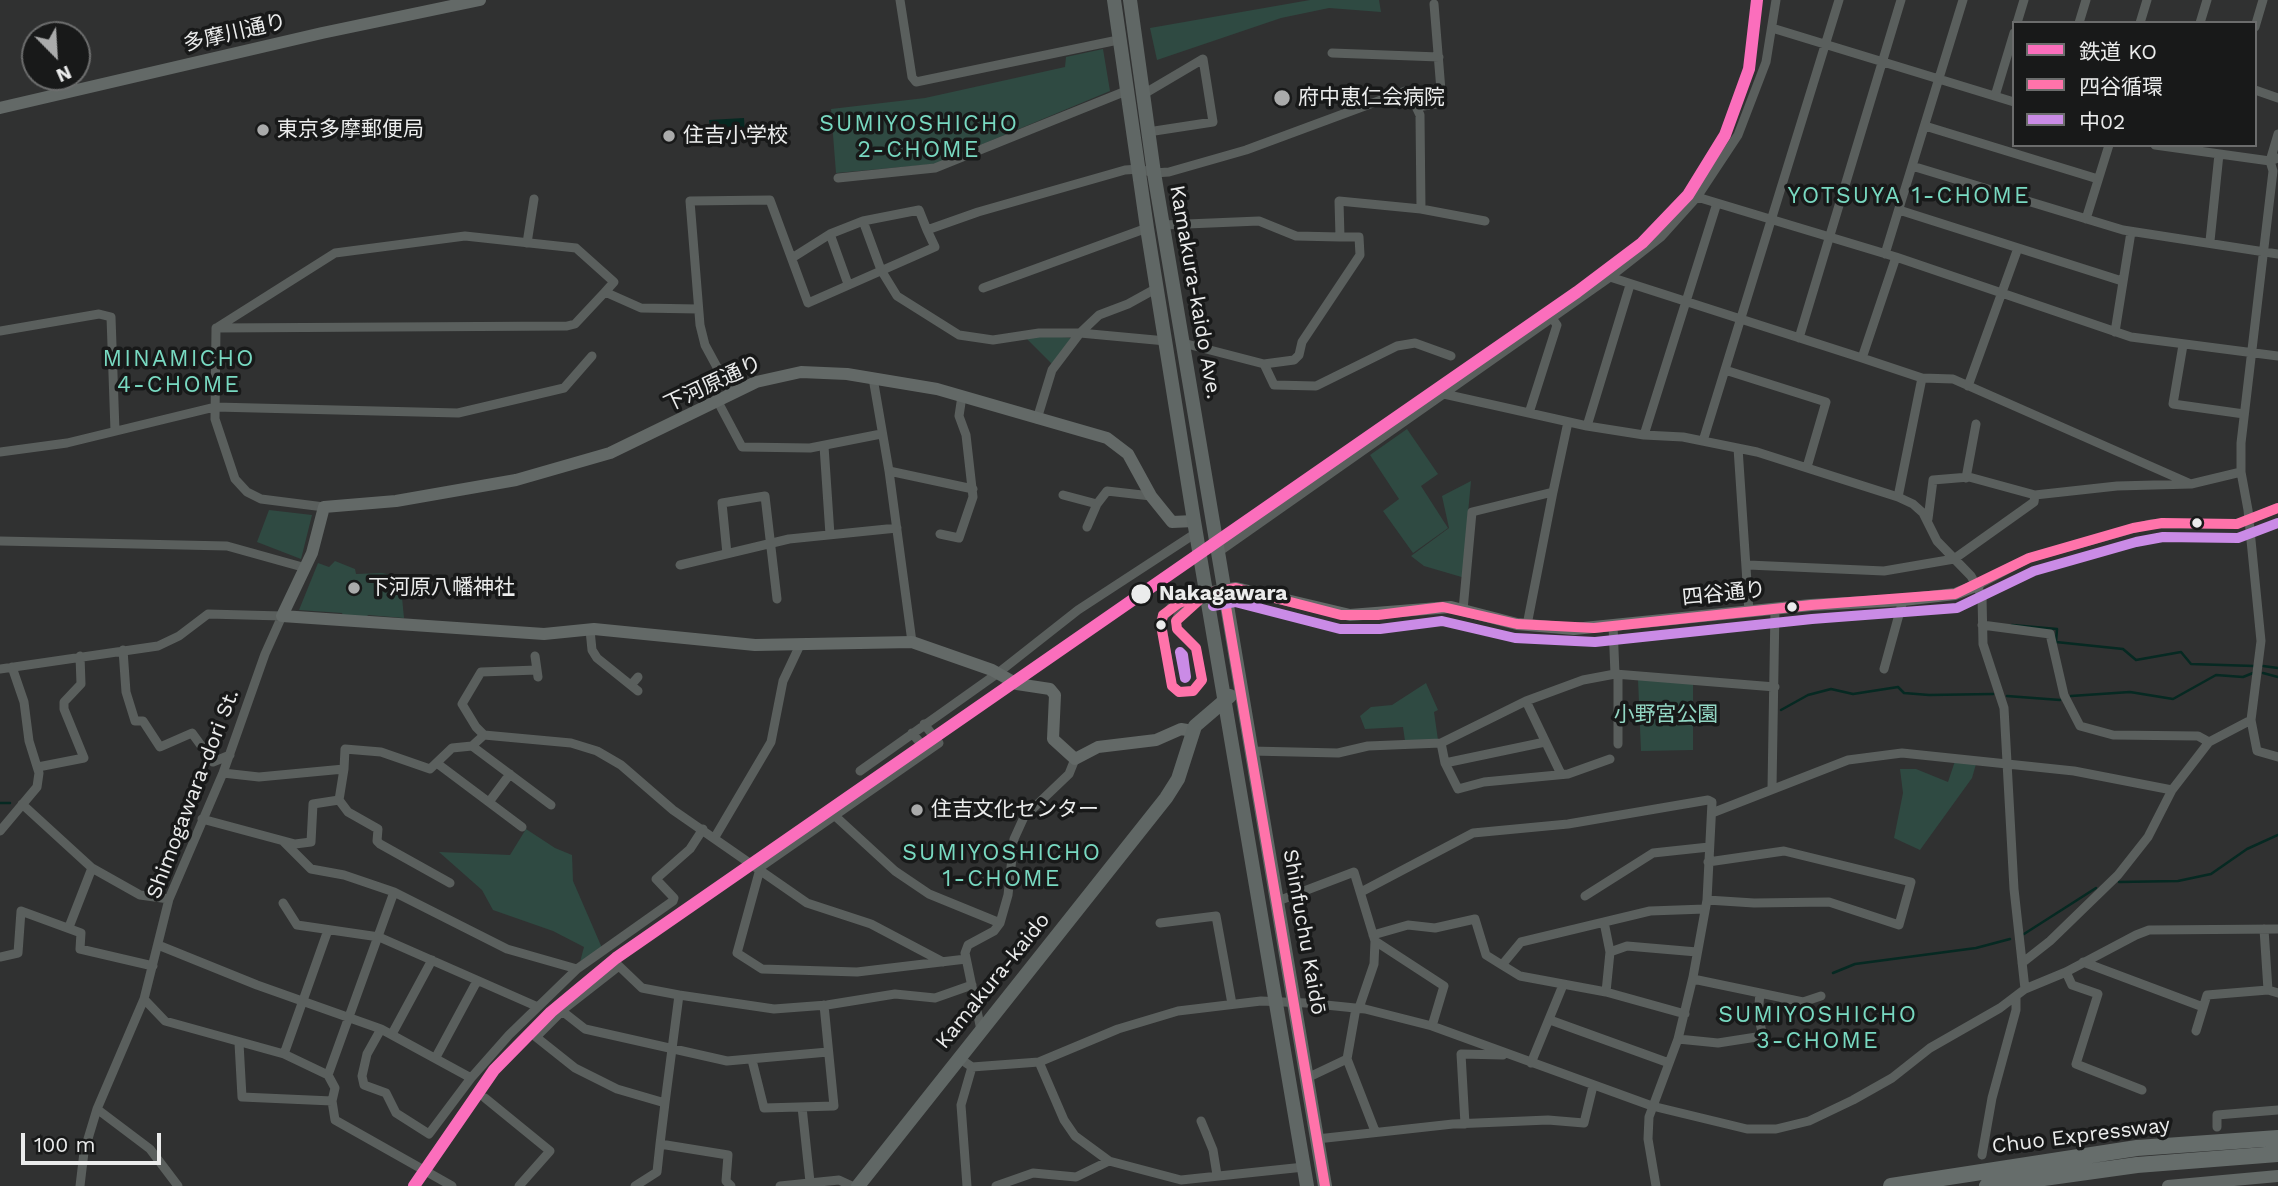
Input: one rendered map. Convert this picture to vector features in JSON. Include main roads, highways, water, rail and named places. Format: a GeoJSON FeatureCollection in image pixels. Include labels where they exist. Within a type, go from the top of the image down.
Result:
{"type":"FeatureCollection","features":[{"type":"Feature","properties":{"kind":"highway","name":"Chuo Expressway"},"geometry":{"type":"LineString","coordinates":[[1891,1186],[2137,1148],[2278,1138]]}},
{"type":"Feature","properties":{"kind":"highway","name":"Chuo Expressway"},"geometry":{"type":"LineString","coordinates":[[1987,1186],[2137,1165],[2278,1154]]}},
{"type":"Feature","properties":{"kind":"main road","name":"Kamakura-kaido Ave."},"geometry":{"type":"LineString","coordinates":[[1114,0],[1147,228],[1207,593]]}},
{"type":"Feature","properties":{"kind":"main road","name":"Kamakura-kaido Ave."},"geometry":{"type":"LineString","coordinates":[[1129,0],[1154,173],[1240,684]]}},
{"type":"Feature","properties":{"kind":"main road"},"geometry":{"type":"LineString","coordinates":[[1135,142],[1139,145],[1144,143],[1148,132]]}},
{"type":"Feature","properties":{"kind":"main road","name":"Shinfuchu Kaidō"},"geometry":{"type":"LineString","coordinates":[[1207,593],[1307,1186]]}},
{"type":"Feature","properties":{"kind":"main road","name":"Shinfuchu Kaidō"},"geometry":{"type":"LineString","coordinates":[[1240,684],[1325,1186]]}},
{"type":"Feature","properties":{"kind":"main road","name":"Kamakura-kaido"},"geometry":{"type":"LineString","coordinates":[[858,1186],[1166,798],[1178,779],[1193,731],[1201,718],[1226,699],[1240,684]]}},
{"type":"Feature","properties":{"kind":"waterway"},"geometry":{"type":"LineString","coordinates":[[2012,625],[2057,629],[2056,642],[2123,649],[2136,660],[2181,652],[2191,664],[2254,666]]}},
{"type":"Feature","properties":{"kind":"waterway"},"geometry":{"type":"LineString","coordinates":[[2263,666],[2278,668]]}},
{"type":"Feature","properties":{"kind":"waterway"},"geometry":{"type":"LineString","coordinates":[[2071,696],[2130,692],[2173,699],[2216,675],[2243,677],[2253,673]]}},
{"type":"Feature","properties":{"kind":"waterway"},"geometry":{"type":"LineString","coordinates":[[2263,673],[2278,677]]}},
{"type":"Feature","properties":{"kind":"waterway"},"geometry":{"type":"LineString","coordinates":[[1781,710],[1808,695],[1831,689],[1853,694],[1898,687],[1904,693],[1929,695],[1993,694]]}},
{"type":"Feature","properties":{"kind":"waterway"},"geometry":{"type":"LineString","coordinates":[[2007,696],[2060,700]]}},
{"type":"Feature","properties":{"kind":"waterway"},"geometry":{"type":"LineString","coordinates":[[0,803],[10,803]]}},
{"type":"Feature","properties":{"kind":"waterway"},"geometry":{"type":"LineString","coordinates":[[2119,882],[2178,881],[2211,874],[2247,849],[2278,835]]}},
{"type":"Feature","properties":{"kind":"waterway"},"geometry":{"type":"LineString","coordinates":[[2024,934],[2096,888]]}},
{"type":"Feature","properties":{"kind":"waterway"},"geometry":{"type":"LineString","coordinates":[[1833,973],[1855,964],[1976,948],[2010,939]]}},
{"type":"Feature","properties":{"kind":"rail line","name":"KO"},"geometry":{"type":"LineString","coordinates":[[414,1186],[494,1070],[551,1012],[616,958],[1577,292],[1642,243],[1688,195],[1725,135],[1749,69],[1757,0]]}},
{"type":"Feature","properties":{"kind":"place","name":"府中恵仁会病院"},"geometry":{"type":"Point","coordinates":[1282,98]}},
{"type":"Feature","properties":{"kind":"place","name":"東京多摩郵便局"},"geometry":{"type":"Point","coordinates":[263,130]}},
{"type":"Feature","properties":{"kind":"place","name":"住吉小学校"},"geometry":{"type":"Point","coordinates":[669,136]}},
{"type":"Feature","properties":{"kind":"place","name":"下河原八幡神社"},"geometry":{"type":"Point","coordinates":[354,588]}},
{"type":"Feature","properties":{"kind":"place","name":"Nakagawara"},"geometry":{"type":"Point","coordinates":[1141,594]}},
{"type":"Feature","properties":{"kind":"place","name":"住吉文化センター"},"geometry":{"type":"Point","coordinates":[917,810]}},
{"type":"Feature","properties":{"kind":"district","name":"SUMIYOSHICHO 2-CHOME"},"geometry":{"type":"Point","coordinates":[919,137]}},
{"type":"Feature","properties":{"kind":"district","name":"YOTSUYA 1-CHOME"},"geometry":{"type":"Point","coordinates":[1909,196]}},
{"type":"Feature","properties":{"kind":"district","name":"MINAMICHO 4-CHOME"},"geometry":{"type":"Point","coordinates":[179,372]}},
{"type":"Feature","properties":{"kind":"district","name":"SUMIYOSHICHO 1-CHOME"},"geometry":{"type":"Point","coordinates":[1002,866]}},
{"type":"Feature","properties":{"kind":"district","name":"SUMIYOSHICHO 3-CHOME"},"geometry":{"type":"Point","coordinates":[1818,1028]}},
{"type":"Feature","properties":{"kind":"park label","name":"小野宮公園"},"geometry":{"type":"Point","coordinates":[1666,715]}}]}
